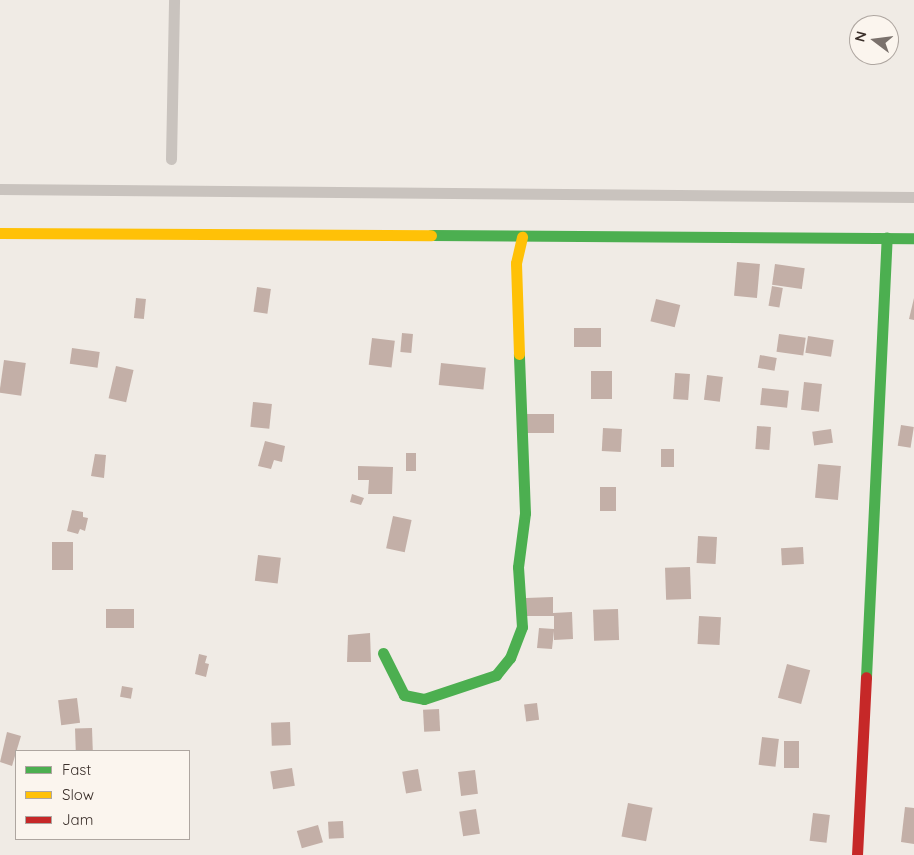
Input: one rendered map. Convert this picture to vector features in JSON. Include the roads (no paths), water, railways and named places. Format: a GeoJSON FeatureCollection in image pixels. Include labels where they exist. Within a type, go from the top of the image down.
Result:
{"type":"FeatureCollection","features":[{"type":"Feature","properties":{"kind":"street"},"geometry":{"type":"LineString","coordinates":[[0,233],[914,238]]}},
{"type":"Feature","properties":{"kind":"street"},"geometry":{"type":"LineString","coordinates":[[383,653],[404,696],[424,699],[496,675],[510,658],[522,627],[518,567],[525,513],[516,263],[522,237]]}},
{"type":"Feature","properties":{"kind":"street"},"geometry":{"type":"LineString","coordinates":[[857,855],[887,238]]}},
{"type":"Feature","properties":{"kind":"lane"},"geometry":{"type":"LineString","coordinates":[[171,159],[174,0]]}},
{"type":"Feature","properties":{"kind":"lane"},"geometry":{"type":"LineString","coordinates":[[0,189],[914,197]]}}]}
